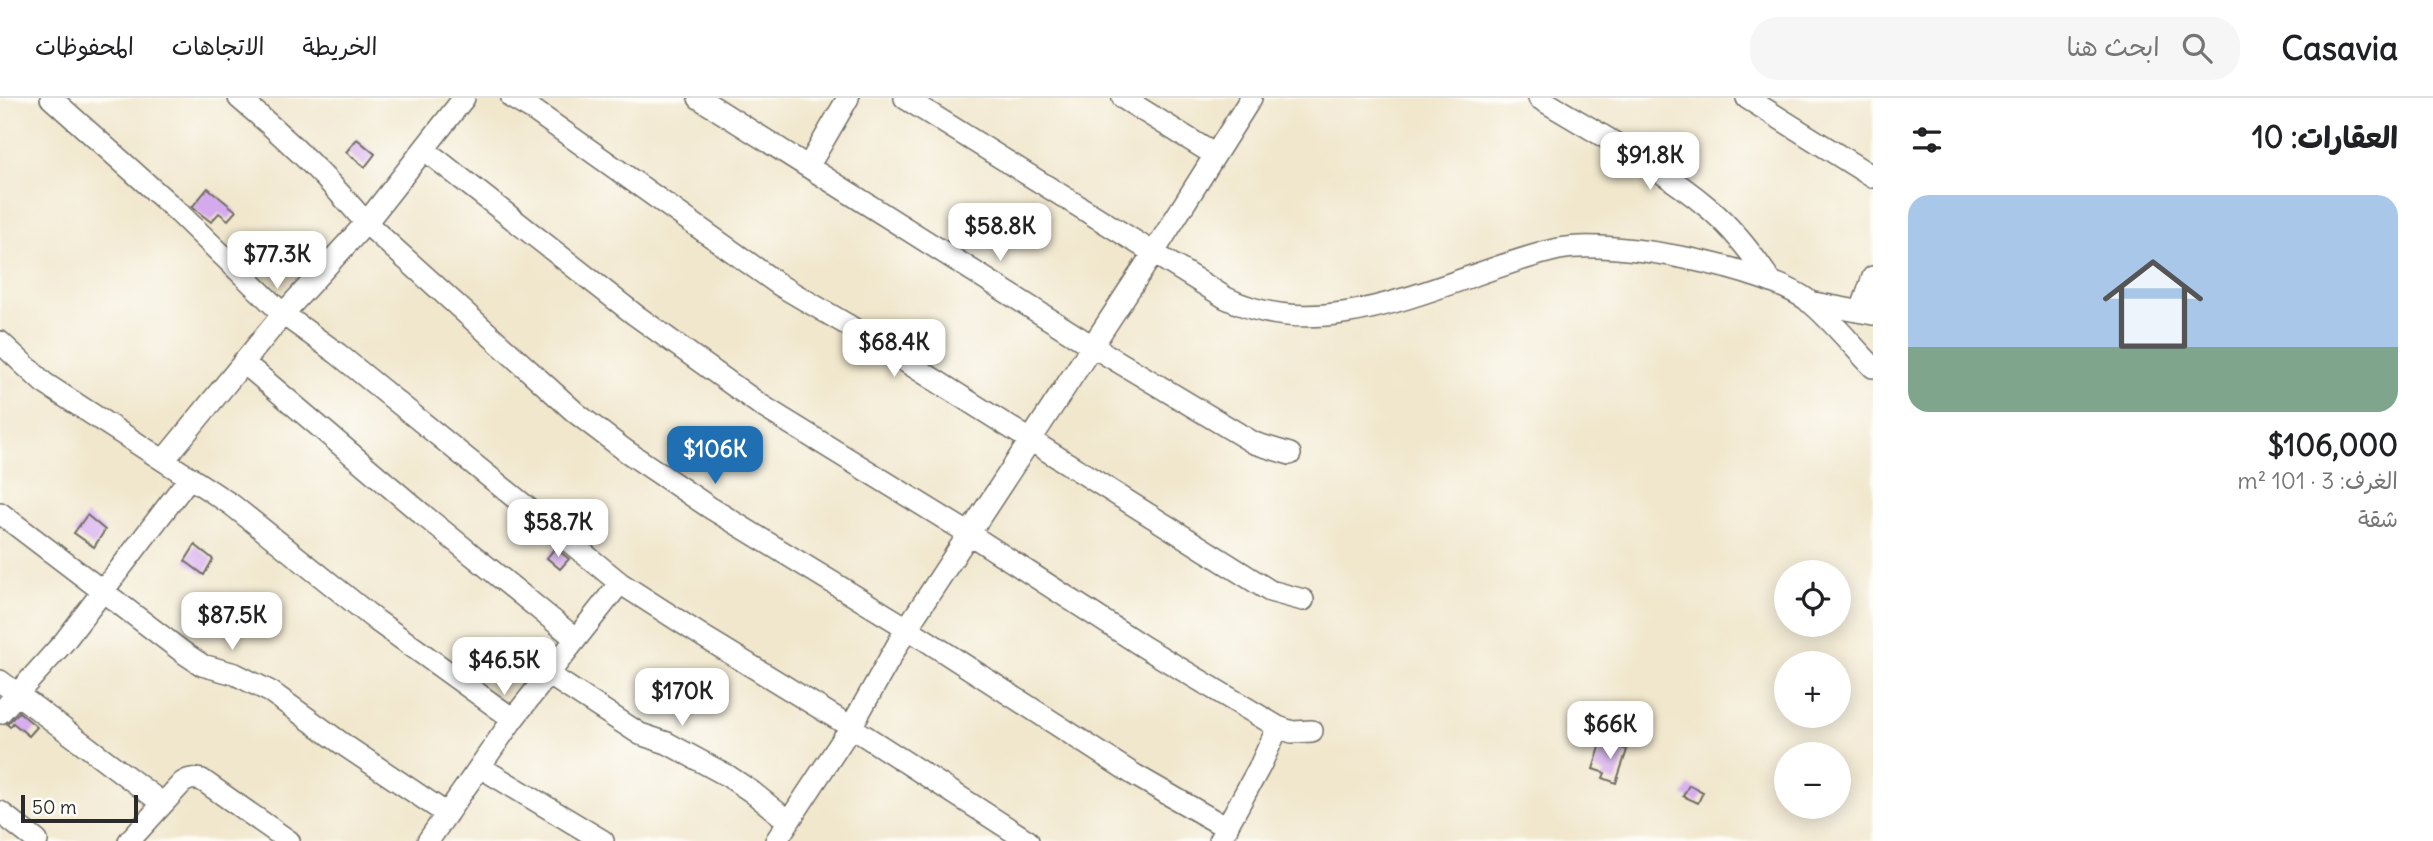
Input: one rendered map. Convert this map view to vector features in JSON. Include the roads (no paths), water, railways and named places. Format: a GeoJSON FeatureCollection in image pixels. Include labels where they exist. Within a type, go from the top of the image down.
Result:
{"type":"FeatureCollection","features":[{"type":"Feature","properties":{"kind":"street"},"geometry":{"type":"LineString","coordinates":[[51,98],[177,211],[283,314],[347,362],[620,583],[1028,841]]}},
{"type":"Feature","properties":{"kind":"street"},"geometry":{"type":"LineString","coordinates":[[164,460],[283,314],[366,223],[464,98]]}},
{"type":"Feature","properties":{"kind":"street"},"geometry":{"type":"LineString","coordinates":[[512,98],[547,119],[703,233],[781,286],[846,324],[1270,591],[1303,600]]}},
{"type":"Feature","properties":{"kind":"street"},"geometry":{"type":"LineString","coordinates":[[699,98],[1092,346],[1254,443],[1290,454]]}},
{"type":"Feature","properties":{"kind":"street"},"geometry":{"type":"LineString","coordinates":[[808,167],[848,98]]}},
{"type":"Feature","properties":{"kind":"street"},"geometry":{"type":"LineString","coordinates":[[905,98],[1226,298],[1261,312],[1285,315],[1332,314],[1376,307],[1412,298],[1517,261],[1561,249],[1598,246],[1675,256],[1770,280],[1809,302],[1873,367]]}},
{"type":"Feature","properties":{"kind":"street"},"geometry":{"type":"LineString","coordinates":[[1123,98],[1215,155]]}},
{"type":"Feature","properties":{"kind":"street"},"geometry":{"type":"LineString","coordinates":[[775,841],[851,727],[907,628],[1154,252],[1251,98]]}},
{"type":"Feature","properties":{"kind":"street"},"geometry":{"type":"LineString","coordinates":[[1539,98],[1621,147],[1712,211],[1751,252],[1770,280]]}},
{"type":"Feature","properties":{"kind":"street"},"geometry":{"type":"LineString","coordinates":[[1747,98],[1873,177]]}},
{"type":"Feature","properties":{"kind":"street"},"geometry":{"type":"LineString","coordinates":[[250,102],[336,187],[366,223],[576,413],[626,451],[709,507],[907,628],[1223,835],[1261,766],[1278,727]]}},
{"type":"Feature","properties":{"kind":"street"},"geometry":{"type":"LineString","coordinates":[[425,150],[634,314],[762,406],[968,533],[1144,648],[1278,727],[1292,732],[1312,731]]}},
{"type":"Feature","properties":{"kind":"street"},"geometry":{"type":"LineString","coordinates":[[1809,302],[1867,312],[1873,277]]}},
{"type":"Feature","properties":{"kind":"street"},"geometry":{"type":"LineString","coordinates":[[4,354],[63,398],[232,505],[377,621],[513,719]]}},
{"type":"Feature","properties":{"kind":"street"},"geometry":{"type":"LineString","coordinates":[[243,362],[422,514],[576,639]]}},
{"type":"Feature","properties":{"kind":"street"},"geometry":{"type":"LineString","coordinates":[[0,713],[8,687],[64,642],[190,477]]}},
{"type":"Feature","properties":{"kind":"street"},"geometry":{"type":"LineString","coordinates":[[0,513],[100,592],[202,665],[235,674],[271,691],[447,814]]}},
{"type":"Feature","properties":{"kind":"street"},"geometry":{"type":"LineString","coordinates":[[428,841],[513,719],[620,583]]}},
{"type":"Feature","properties":{"kind":"street"},"geometry":{"type":"LineString","coordinates":[[548,674],[640,734],[667,743],[728,776],[788,821]]}},
{"type":"Feature","properties":{"kind":"street"},"geometry":{"type":"LineString","coordinates":[[8,687],[162,803]]}},
{"type":"Feature","properties":{"kind":"street"},"geometry":{"type":"LineString","coordinates":[[480,767],[603,841]]}},
{"type":"Feature","properties":{"kind":"street"},"geometry":{"type":"LineString","coordinates":[[129,841],[162,803],[188,779],[202,780],[289,841]]}},
{"type":"Feature","properties":{"kind":"street"},"geometry":{"type":"LineString","coordinates":[[0,812],[37,841]]}}]}
